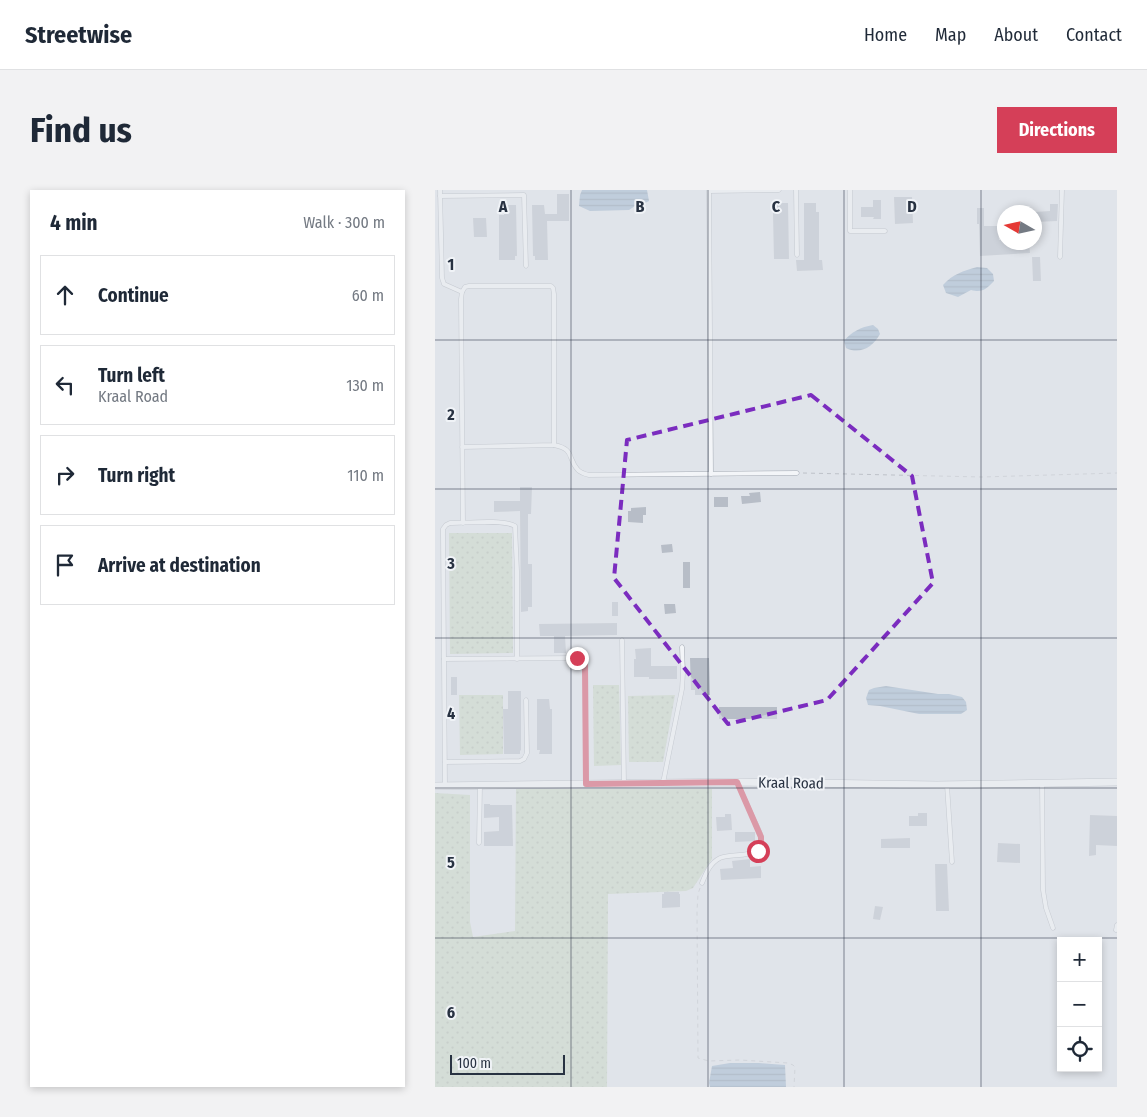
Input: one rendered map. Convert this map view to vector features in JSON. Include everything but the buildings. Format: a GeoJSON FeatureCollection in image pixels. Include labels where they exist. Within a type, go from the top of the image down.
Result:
{"type":"FeatureCollection","features":[{"type":"Feature","properties":{"kind":"street","name":"Kraal Road"},"geometry":{"type":"LineString","coordinates":[[435,786],[737,782],[947,785],[1117,782]]}},
{"type":"Feature","properties":{"kind":"lane"},"geometry":{"type":"LineString","coordinates":[[440,190],[442,278],[444,284],[462,292]]}},
{"type":"Feature","properties":{"kind":"lane"},"geometry":{"type":"LineString","coordinates":[[711,474],[709,190],[779,190]]}},
{"type":"Feature","properties":{"kind":"lane"},"geometry":{"type":"LineString","coordinates":[[796,190],[797,256]]}},
{"type":"Feature","properties":{"kind":"lane"},"geometry":{"type":"LineString","coordinates":[[850,190],[850,231],[885,231]]}},
{"type":"Feature","properties":{"kind":"lane"},"geometry":{"type":"LineString","coordinates":[[1061,257],[1062,190]]}},
{"type":"Feature","properties":{"kind":"lane"},"geometry":{"type":"LineString","coordinates":[[441,196],[524,195],[526,266]]}},
{"type":"Feature","properties":{"kind":"lane"},"geometry":{"type":"LineString","coordinates":[[463,523],[461,298],[465,287],[547,285],[553,288],[554,445]]}},
{"type":"Feature","properties":{"kind":"lane"},"geometry":{"type":"LineString","coordinates":[[463,447],[554,445],[563,447],[569,452],[573,463],[579,471],[589,476],[797,473]]}},
{"type":"Feature","properties":{"kind":"lane"},"geometry":{"type":"LineString","coordinates":[[445,786],[443,529],[446,524],[509,523],[515,526],[517,659]]}},
{"type":"Feature","properties":{"kind":"lane"},"geometry":{"type":"LineString","coordinates":[[622,640],[624,784]]}},
{"type":"Feature","properties":{"kind":"lane"},"geometry":{"type":"LineString","coordinates":[[663,783],[682,689],[682,647]]}},
{"type":"Feature","properties":{"kind":"lane"},"geometry":{"type":"LineString","coordinates":[[444,659],[577,658],[583,660],[585,665],[586,784]]}},
{"type":"Feature","properties":{"kind":"lane"},"geometry":{"type":"LineString","coordinates":[[445,762],[520,761],[525,759],[527,754],[526,700]]}},
{"type":"Feature","properties":{"kind":"lane"},"geometry":{"type":"LineString","coordinates":[[702,883],[712,863],[727,856],[755,853],[761,846],[759,830],[737,782]]}},
{"type":"Feature","properties":{"kind":"lane"},"geometry":{"type":"LineString","coordinates":[[1043,783],[1043,890],[1046,908],[1053,928]]}},
{"type":"Feature","properties":{"kind":"lane"},"geometry":{"type":"LineString","coordinates":[[947,785],[952,862]]}},
{"type":"Feature","properties":{"kind":"lane"},"geometry":{"type":"LineString","coordinates":[[479,786],[479,843]]}},
{"type":"Feature","properties":{"kind":"lane"},"geometry":{"type":"LineString","coordinates":[[1116,930],[1117,925]]}},
{"type":"Feature","properties":{"kind":"path"},"geometry":{"type":"LineString","coordinates":[[797,473],[982,477],[1117,473]]}},
{"type":"Feature","properties":{"kind":"path"},"geometry":{"type":"LineString","coordinates":[[702,883],[698,894],[697,911],[698,1058],[709,1061],[740,1060],[792,1064],[795,1069],[794,1087]]}},
{"type":"Feature","properties":{"kind":"highlighted area"},"geometry":{"type":"Polygon","coordinates":[[[811,395],[912,476],[933,583],[827,700],[728,724],[614,578],[627,440],[811,395]]]}},
{"type":"Feature","properties":{"kind":"green space"},"geometry":{"type":"Polygon","coordinates":[[[449,533],[512,533],[513,653],[450,654],[449,533]]]}},
{"type":"Feature","properties":{"kind":"green space"},"geometry":{"type":"Polygon","coordinates":[[[593,685],[619,685],[621,765],[594,766],[593,685]]]}},
{"type":"Feature","properties":{"kind":"green space"},"geometry":{"type":"Polygon","coordinates":[[[459,695],[503,695],[503,754],[460,755],[459,695]]]}},
{"type":"Feature","properties":{"kind":"green space"},"geometry":{"type":"Polygon","coordinates":[[[675,695],[663,762],[629,762],[628,696],[675,695]]]}},
{"type":"Feature","properties":{"kind":"green space"},"geometry":{"type":"Polygon","coordinates":[[[516,789],[712,789],[712,859],[693,888],[686,891],[608,894],[607,1087],[435,1087],[435,793],[470,795],[470,922],[473,937],[515,931],[516,789]]]}},
{"type":"Feature","properties":{"kind":"water"},"geometry":{"type":"Polygon","coordinates":[[[582,190],[647,190],[649,201],[645,203],[642,200],[637,200],[635,206],[629,210],[590,211],[579,206],[582,190]]]}},
{"type":"Feature","properties":{"kind":"water"},"geometry":{"type":"Polygon","coordinates":[[[977,267],[987,268],[993,274],[994,281],[989,286],[981,291],[971,290],[958,297],[946,293],[943,285],[947,281],[959,273],[977,267]]]}},
{"type":"Feature","properties":{"kind":"water"},"geometry":{"type":"Polygon","coordinates":[[[873,325],[880,334],[874,343],[856,351],[846,348],[844,341],[850,335],[860,329],[873,325]]]}},
{"type":"Feature","properties":{"kind":"water"},"geometry":{"type":"Polygon","coordinates":[[[886,686],[962,697],[966,702],[967,710],[961,714],[919,714],[868,705],[866,698],[869,690],[886,686]]]}},
{"type":"Feature","properties":{"kind":"water"},"geometry":{"type":"Polygon","coordinates":[[[730,1063],[785,1065],[786,1087],[710,1087],[712,1066],[730,1063]]]}},
{"type":"Feature","properties":{"kind":"route"},"geometry":{"type":"LineString","coordinates":[[577,658],[583,660],[585,665],[586,784],[737,782],[759,830],[761,846],[758,851]]}}]}
